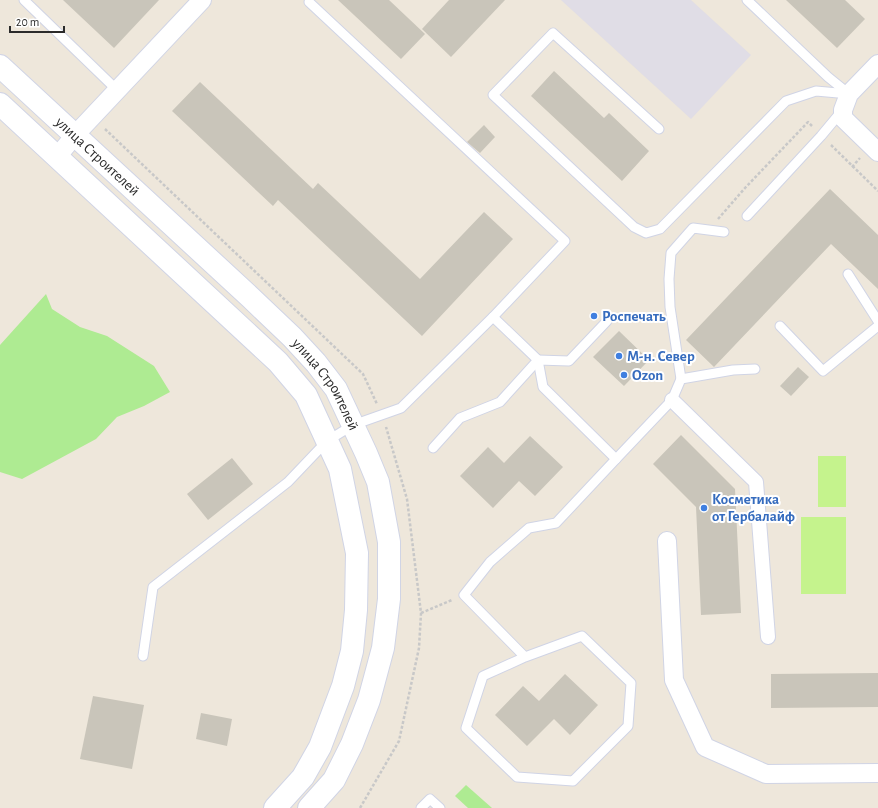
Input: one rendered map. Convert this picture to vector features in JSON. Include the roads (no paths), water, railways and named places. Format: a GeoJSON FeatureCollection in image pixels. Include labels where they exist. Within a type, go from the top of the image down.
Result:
{"type":"FeatureCollection","features":[{"type":"Feature","properties":{"kind":"street"},"geometry":{"type":"LineString","coordinates":[[57,157],[75,135],[202,0]]}},
{"type":"Feature","properties":{"kind":"street"},"geometry":{"type":"LineString","coordinates":[[875,149],[843,118],[846,102],[878,64]]}},
{"type":"Feature","properties":{"kind":"street","name":"улица Строителей"},"geometry":{"type":"LineString","coordinates":[[0,66],[292,337],[316,363],[336,389],[366,453],[378,482],[389,542],[388,599],[383,648],[369,700],[352,744],[334,780],[309,808]]}},
{"type":"Feature","properties":{"kind":"street","name":"улица Строителей"},"geometry":{"type":"LineString","coordinates":[[0,104],[278,362],[306,395],[340,469],[357,553],[356,610],[352,651],[343,686],[320,747],[303,777],[275,808]]}},
{"type":"Feature","properties":{"kind":"street"},"geometry":{"type":"LineString","coordinates":[[672,400],[756,482],[768,637]]}},
{"type":"Feature","properties":{"kind":"street"},"geometry":{"type":"LineString","coordinates":[[667,541],[674,680],[705,747],[766,774],[878,773]]}},
{"type":"Feature","properties":{"kind":"lane"},"geometry":{"type":"LineString","coordinates":[[24,0],[118,90]]}},
{"type":"Feature","properties":{"kind":"lane"},"geometry":{"type":"LineString","coordinates":[[747,0],[828,77],[846,102]]}},
{"type":"Feature","properties":{"kind":"lane"},"geometry":{"type":"LineString","coordinates":[[143,656],[154,586],[288,482],[327,441],[353,425],[401,408],[493,317],[565,241],[308,2]]}},
{"type":"Feature","properties":{"kind":"lane"},"geometry":{"type":"LineString","coordinates":[[660,129],[553,33],[493,95],[634,227],[646,233],[660,229],[786,101],[816,91],[846,102]]}},
{"type":"Feature","properties":{"kind":"lane"},"geometry":{"type":"LineString","coordinates":[[747,216],[822,136],[846,102]]}},
{"type":"Feature","properties":{"kind":"lane"},"geometry":{"type":"LineString","coordinates":[[525,657],[464,595],[490,562],[529,528],[556,523],[672,400],[682,378],[670,307],[669,279],[671,253],[693,228],[724,232]]}},
{"type":"Feature","properties":{"kind":"lane"},"geometry":{"type":"LineString","coordinates":[[848,274],[878,321]]}},
{"type":"Feature","properties":{"kind":"lane"},"geometry":{"type":"LineString","coordinates":[[493,317],[538,360],[543,387],[616,459]]}},
{"type":"Feature","properties":{"kind":"lane"},"geometry":{"type":"LineString","coordinates":[[538,360],[569,362],[607,322]]}},
{"type":"Feature","properties":{"kind":"lane"},"geometry":{"type":"LineString","coordinates":[[780,326],[823,371],[878,326]]}},
{"type":"Feature","properties":{"kind":"lane"},"geometry":{"type":"LineString","coordinates":[[432,448],[460,418],[500,402],[538,360]]}},
{"type":"Feature","properties":{"kind":"lane"},"geometry":{"type":"LineString","coordinates":[[682,378],[733,370],[755,369]]}},
{"type":"Feature","properties":{"kind":"lane"},"geometry":{"type":"LineString","coordinates":[[582,636],[631,683],[628,726],[573,780],[517,777],[466,728],[482,676],[525,657],[582,636]]}},
{"type":"Feature","properties":{"kind":"lane"},"geometry":{"type":"LineString","coordinates":[[421,808],[430,799],[440,808]]}},
{"type":"Feature","properties":{"kind":"place","name":"Роспечать"},"geometry":{"type":"Point","coordinates":[594,316]}},
{"type":"Feature","properties":{"kind":"place","name":"М-н. Север"},"geometry":{"type":"Point","coordinates":[619,356]}},
{"type":"Feature","properties":{"kind":"place","name":"Ozon"},"geometry":{"type":"Point","coordinates":[624,375]}},
{"type":"Feature","properties":{"kind":"place","name":"Косметика от Гербалайф"},"geometry":{"type":"Point","coordinates":[704,508]}}]}
